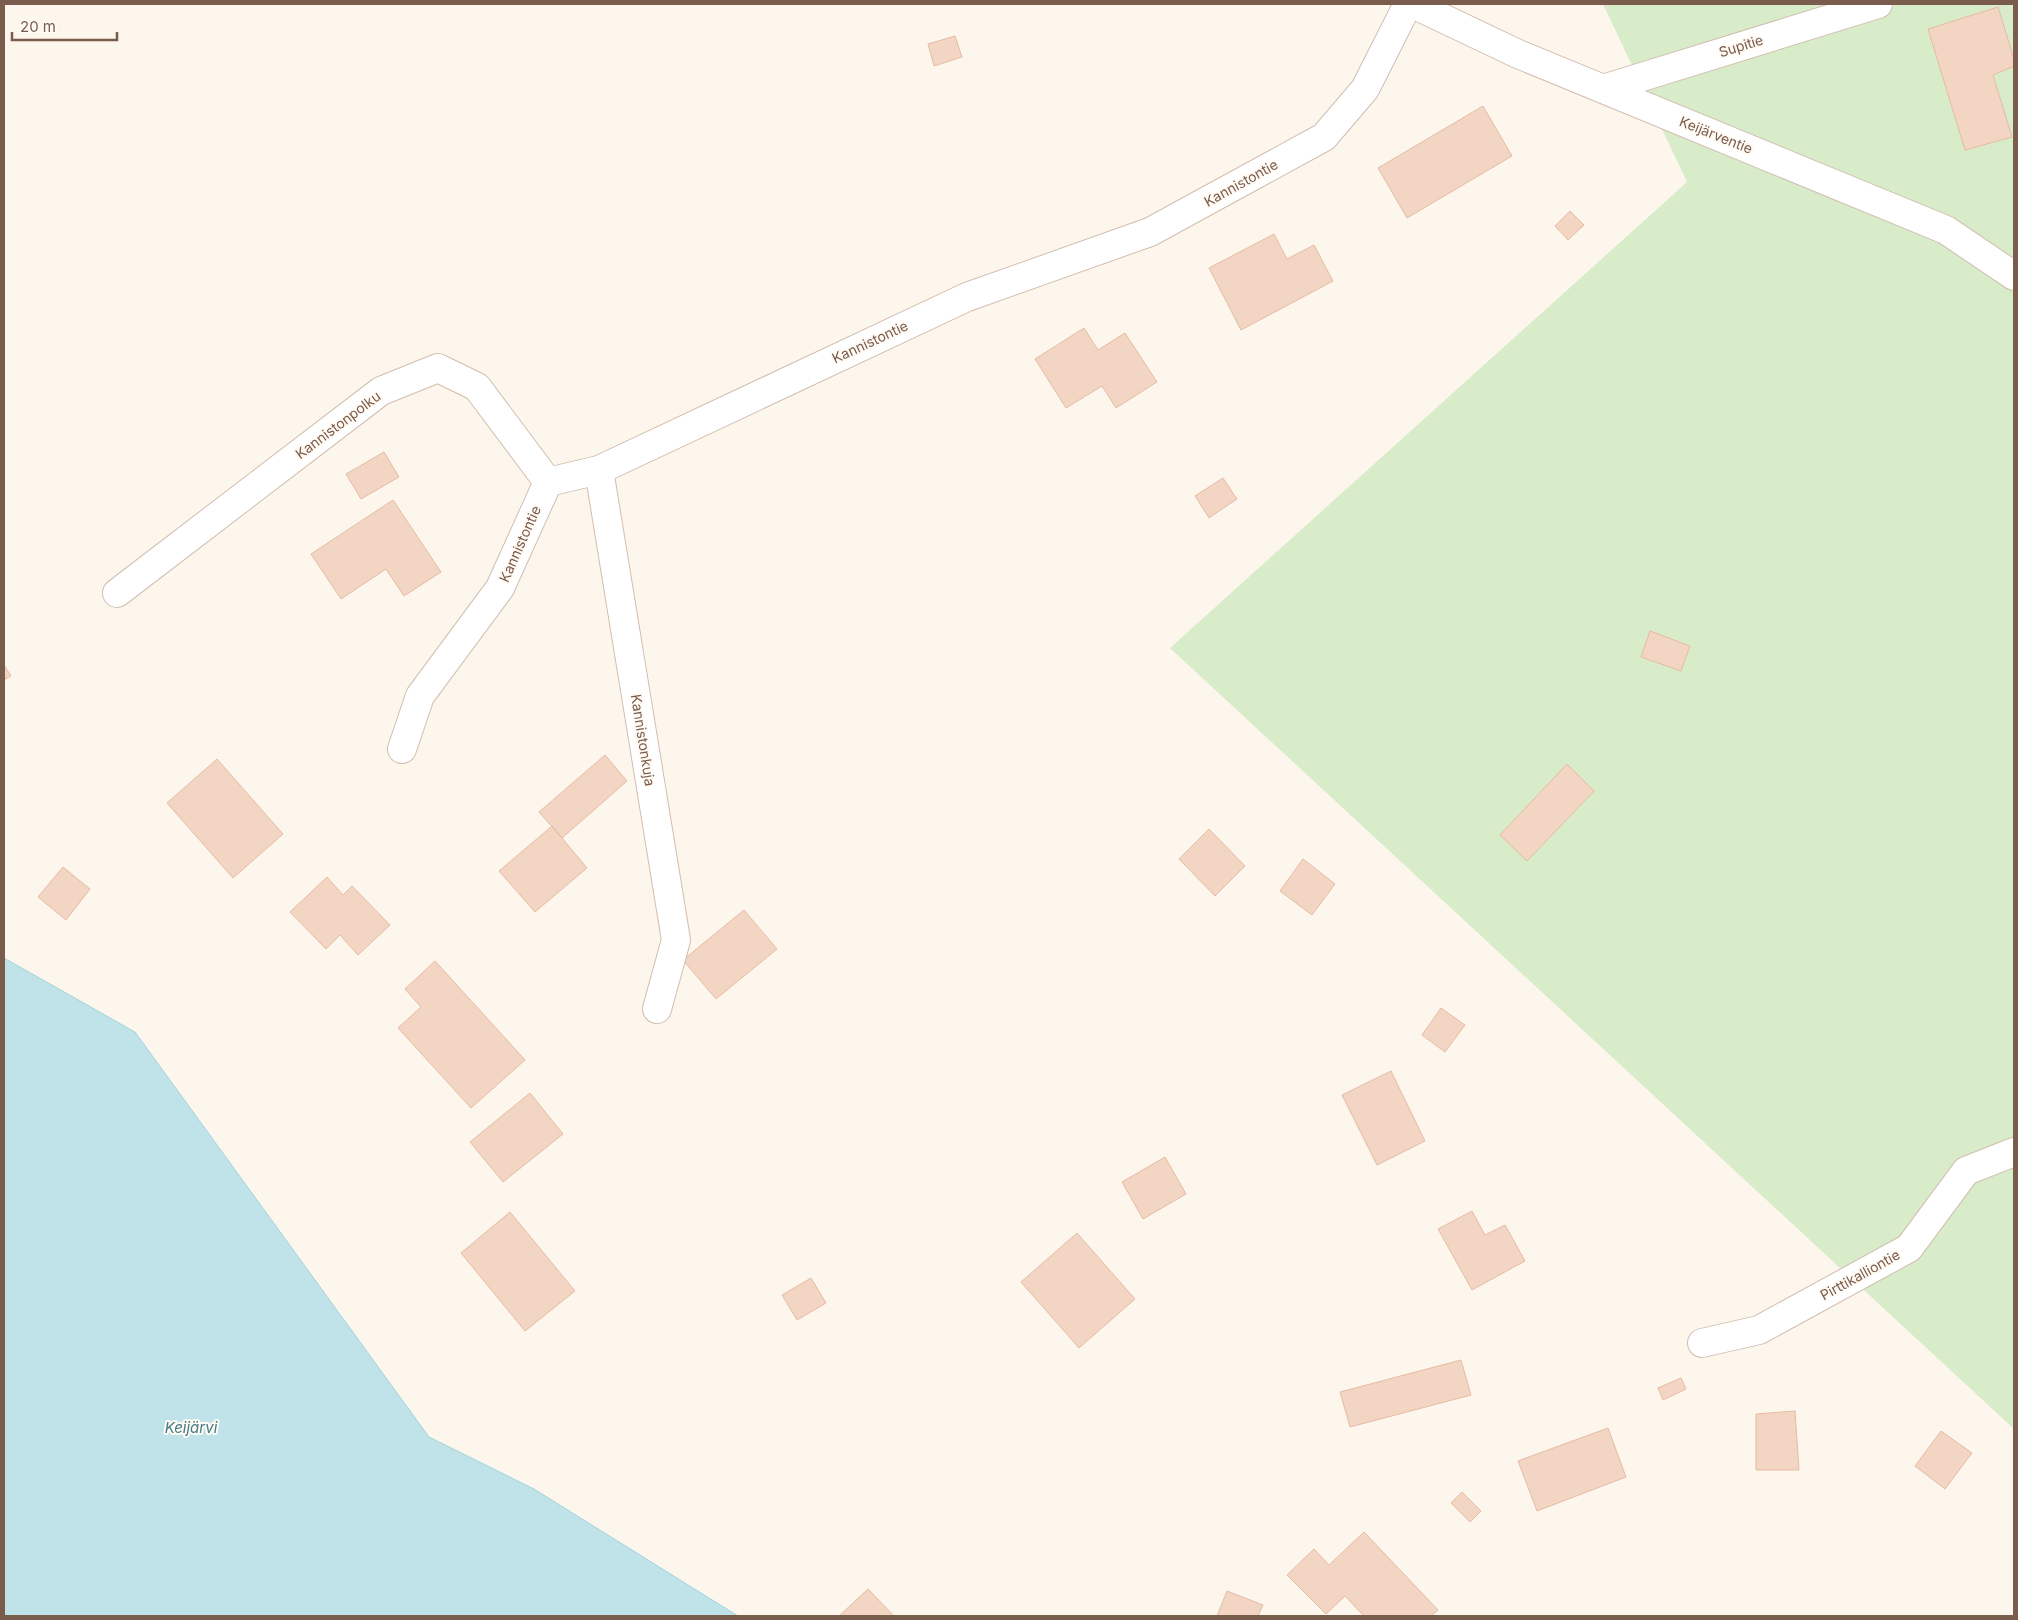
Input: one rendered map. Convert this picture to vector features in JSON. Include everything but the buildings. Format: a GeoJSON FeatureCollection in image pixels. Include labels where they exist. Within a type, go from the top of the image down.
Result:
{"type":"FeatureCollection","features":[{"type":"Feature","properties":{"kind":"street","name":"Kannistontie"},"geometry":{"type":"LineString","coordinates":[[402,749],[420,696],[500,588],[548,482],[599,470],[967,297],[1150,232],[1324,137],[1365,89],[1408,4]]}},
{"type":"Feature","properties":{"kind":"street","name":"Keijärventie"},"geometry":{"type":"LineString","coordinates":[[1413,4],[1518,54],[1946,230],[2014,276]]}},
{"type":"Feature","properties":{"kind":"street","name":"Supitie"},"geometry":{"type":"LineString","coordinates":[[1604,89],[1878,4]]}},
{"type":"Feature","properties":{"kind":"street","name":"Kannistonpolku"},"geometry":{"type":"LineString","coordinates":[[117,593],[381,391],[438,368],[477,387],[548,482]]}},
{"type":"Feature","properties":{"kind":"street","name":"Kannistonkuja"},"geometry":{"type":"LineString","coordinates":[[599,470],[676,940],[657,1009]]}},
{"type":"Feature","properties":{"kind":"street","name":"Pirttikalliontie"},"geometry":{"type":"LineString","coordinates":[[1702,1343],[1759,1330],[1909,1248],[1966,1171],[2014,1152]]}},
{"type":"Feature","properties":{"kind":"green space"},"geometry":{"type":"Polygon","coordinates":[[[1603,4],[2014,4],[2014,1429],[1170,648],[1687,182],[1603,4]]]}},
{"type":"Feature","properties":{"kind":"water","name":"Keijärvi"},"geometry":{"type":"Polygon","coordinates":[[[4,958],[135,1032],[429,1437],[534,1489],[738,1616],[4,1616],[4,958]]]}}]}
